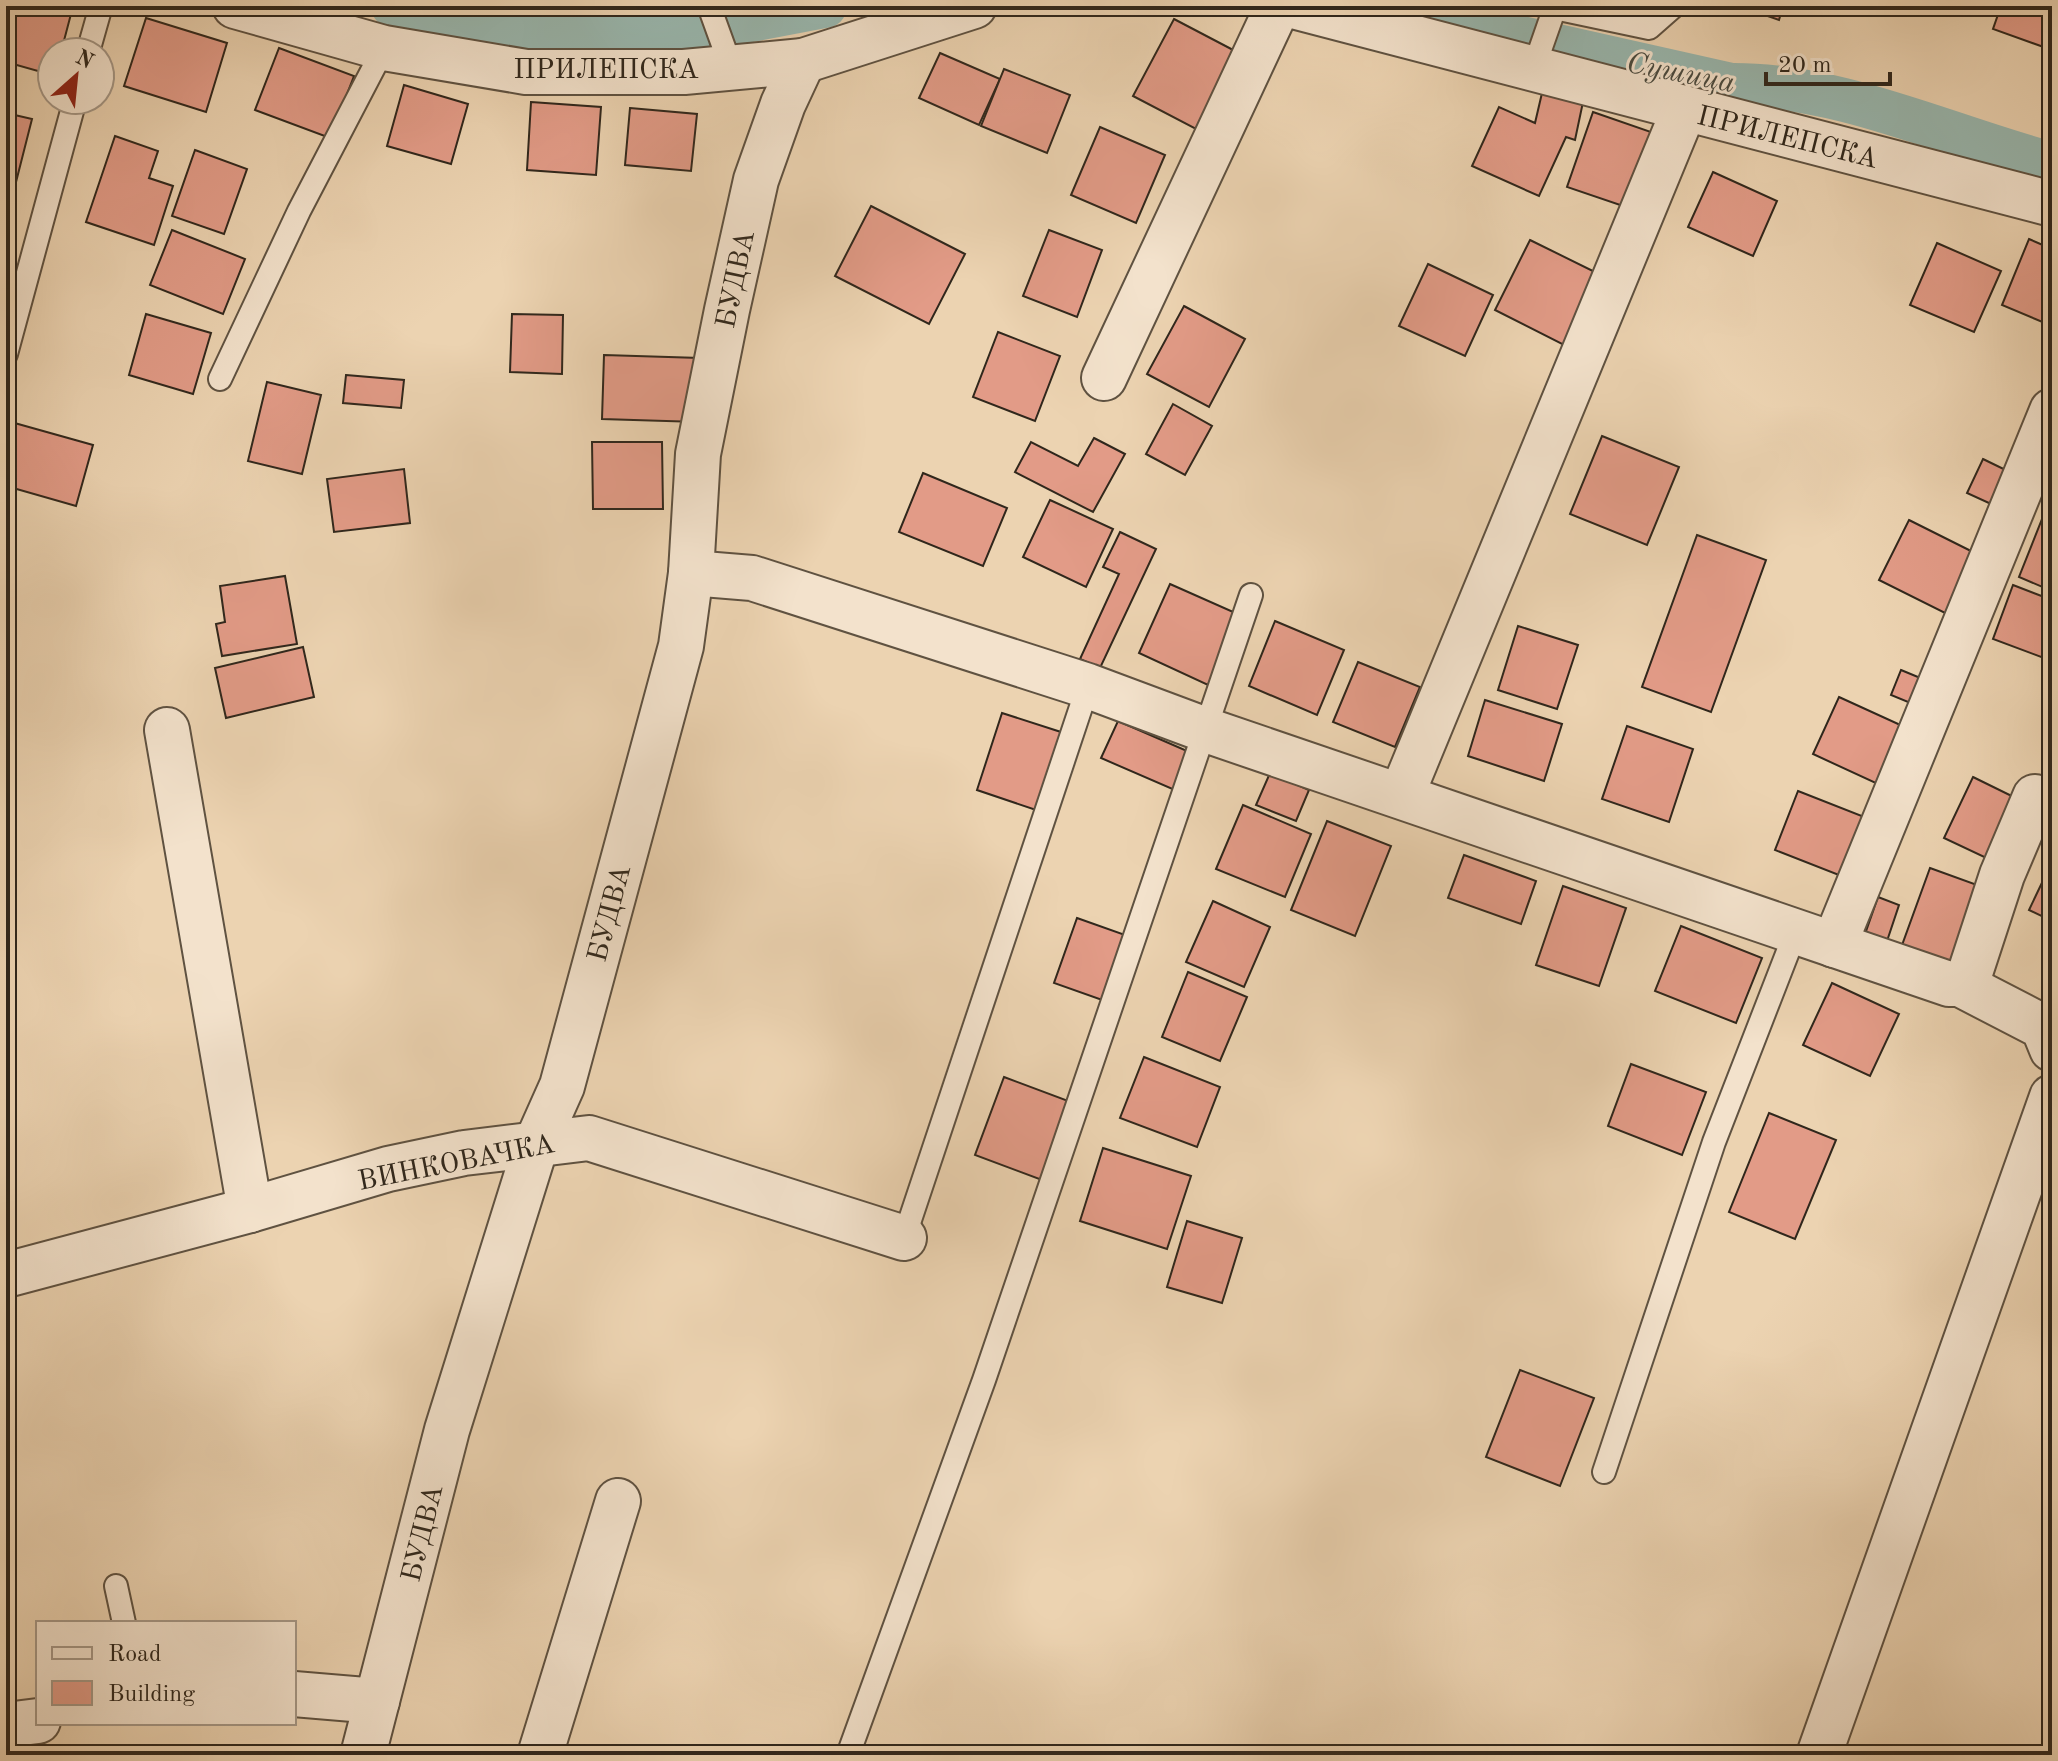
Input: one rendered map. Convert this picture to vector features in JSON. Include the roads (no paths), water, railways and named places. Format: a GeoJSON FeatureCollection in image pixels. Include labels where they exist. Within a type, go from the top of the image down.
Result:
{"type":"FeatureCollection","features":[{"type":"Feature","properties":{"kind":"street","name":"ПРИЛЕПСКА"},"geometry":{"type":"LineString","coordinates":[[235,6],[384,48],[526,72],[684,72],[726,55],[803,61],[974,6]]}},
{"type":"Feature","properties":{"kind":"street"},"geometry":{"type":"LineString","coordinates":[[1104,378],[1278,6]]}},
{"type":"Feature","properties":{"kind":"street","name":"ПРИЛЕПСКА"},"geometry":{"type":"LineString","coordinates":[[1293,6],[1534,62],[1684,110],[2052,204]]}},
{"type":"Feature","properties":{"kind":"street","name":"БУДВА"},"geometry":{"type":"LineString","coordinates":[[363,1755],[447,1430],[537,1142],[566,1071],[681,646],[691,573],[698,454],[727,310],[756,180],[783,104],[803,61]]}},
{"type":"Feature","properties":{"kind":"street"},"geometry":{"type":"LineString","coordinates":[[1402,794],[1684,110]]}},
{"type":"Feature","properties":{"kind":"street"},"geometry":{"type":"LineString","coordinates":[[1815,938],[2052,411]]}},
{"type":"Feature","properties":{"kind":"street"},"geometry":{"type":"LineString","coordinates":[[691,573],[752,578],[1088,686],[1206,730],[1402,794],[1949,984],[1960,984],[2043,1027],[2052,1049]]}},
{"type":"Feature","properties":{"kind":"street"},"geometry":{"type":"LineString","coordinates":[[167,730],[250,1210]]}},
{"type":"Feature","properties":{"kind":"street"},"geometry":{"type":"LineString","coordinates":[[1960,984],[1969,976],[2002,875],[2035,797]]}},
{"type":"Feature","properties":{"kind":"street"},"geometry":{"type":"LineString","coordinates":[[1819,1755],[2052,1097]]}},
{"type":"Feature","properties":{"kind":"street","name":"ВИНКОВАЧКА"},"geometry":{"type":"LineString","coordinates":[[6,1275],[250,1210],[388,1169],[537,1142],[589,1138],[904,1238]]}},
{"type":"Feature","properties":{"kind":"street"},"geometry":{"type":"LineString","coordinates":[[540,1755],[618,1501]]}},
{"type":"Feature","properties":{"kind":"street"},"geometry":{"type":"LineString","coordinates":[[296,1694],[377,1701]]}},
{"type":"Feature","properties":{"kind":"street"},"geometry":{"type":"LineString","coordinates":[[6,1725],[36,1721]]}},
{"type":"Feature","properties":{"kind":"lane"},"geometry":{"type":"LineString","coordinates":[[93,36],[101,6]]}},
{"type":"Feature","properties":{"kind":"lane"},"geometry":{"type":"LineString","coordinates":[[709,6],[726,55]]}},
{"type":"Feature","properties":{"kind":"lane"},"geometry":{"type":"LineString","coordinates":[[1534,62],[1550,12],[1649,28],[1674,6]]}},
{"type":"Feature","properties":{"kind":"lane"},"geometry":{"type":"LineString","coordinates":[[220,379],[299,211],[384,48]]}},
{"type":"Feature","properties":{"kind":"lane"},"geometry":{"type":"LineString","coordinates":[[6,354],[71,116]]}},
{"type":"Feature","properties":{"kind":"lane"},"geometry":{"type":"LineString","coordinates":[[848,1755],[984,1380],[1251,595]]}},
{"type":"Feature","properties":{"kind":"lane"},"geometry":{"type":"LineString","coordinates":[[904,1238],[1088,686]]}},
{"type":"Feature","properties":{"kind":"lane"},"geometry":{"type":"LineString","coordinates":[[1604,1472],[1714,1142],[1815,938]]}},
{"type":"Feature","properties":{"kind":"lane"},"geometry":{"type":"LineString","coordinates":[[116,1586],[124,1621]]}},
{"type":"Feature","properties":{"kind":"waterway","name":"Сушица"},"geometry":{"type":"LineString","coordinates":[[393,6],[475,25],[582,37],[666,36],[825,6]]}},
{"type":"Feature","properties":{"kind":"waterway","name":"Сушица"},"geometry":{"type":"LineString","coordinates":[[1402,6],[1442,20],[1731,85],[1772,87],[1853,102],[2052,164]]}}]}
